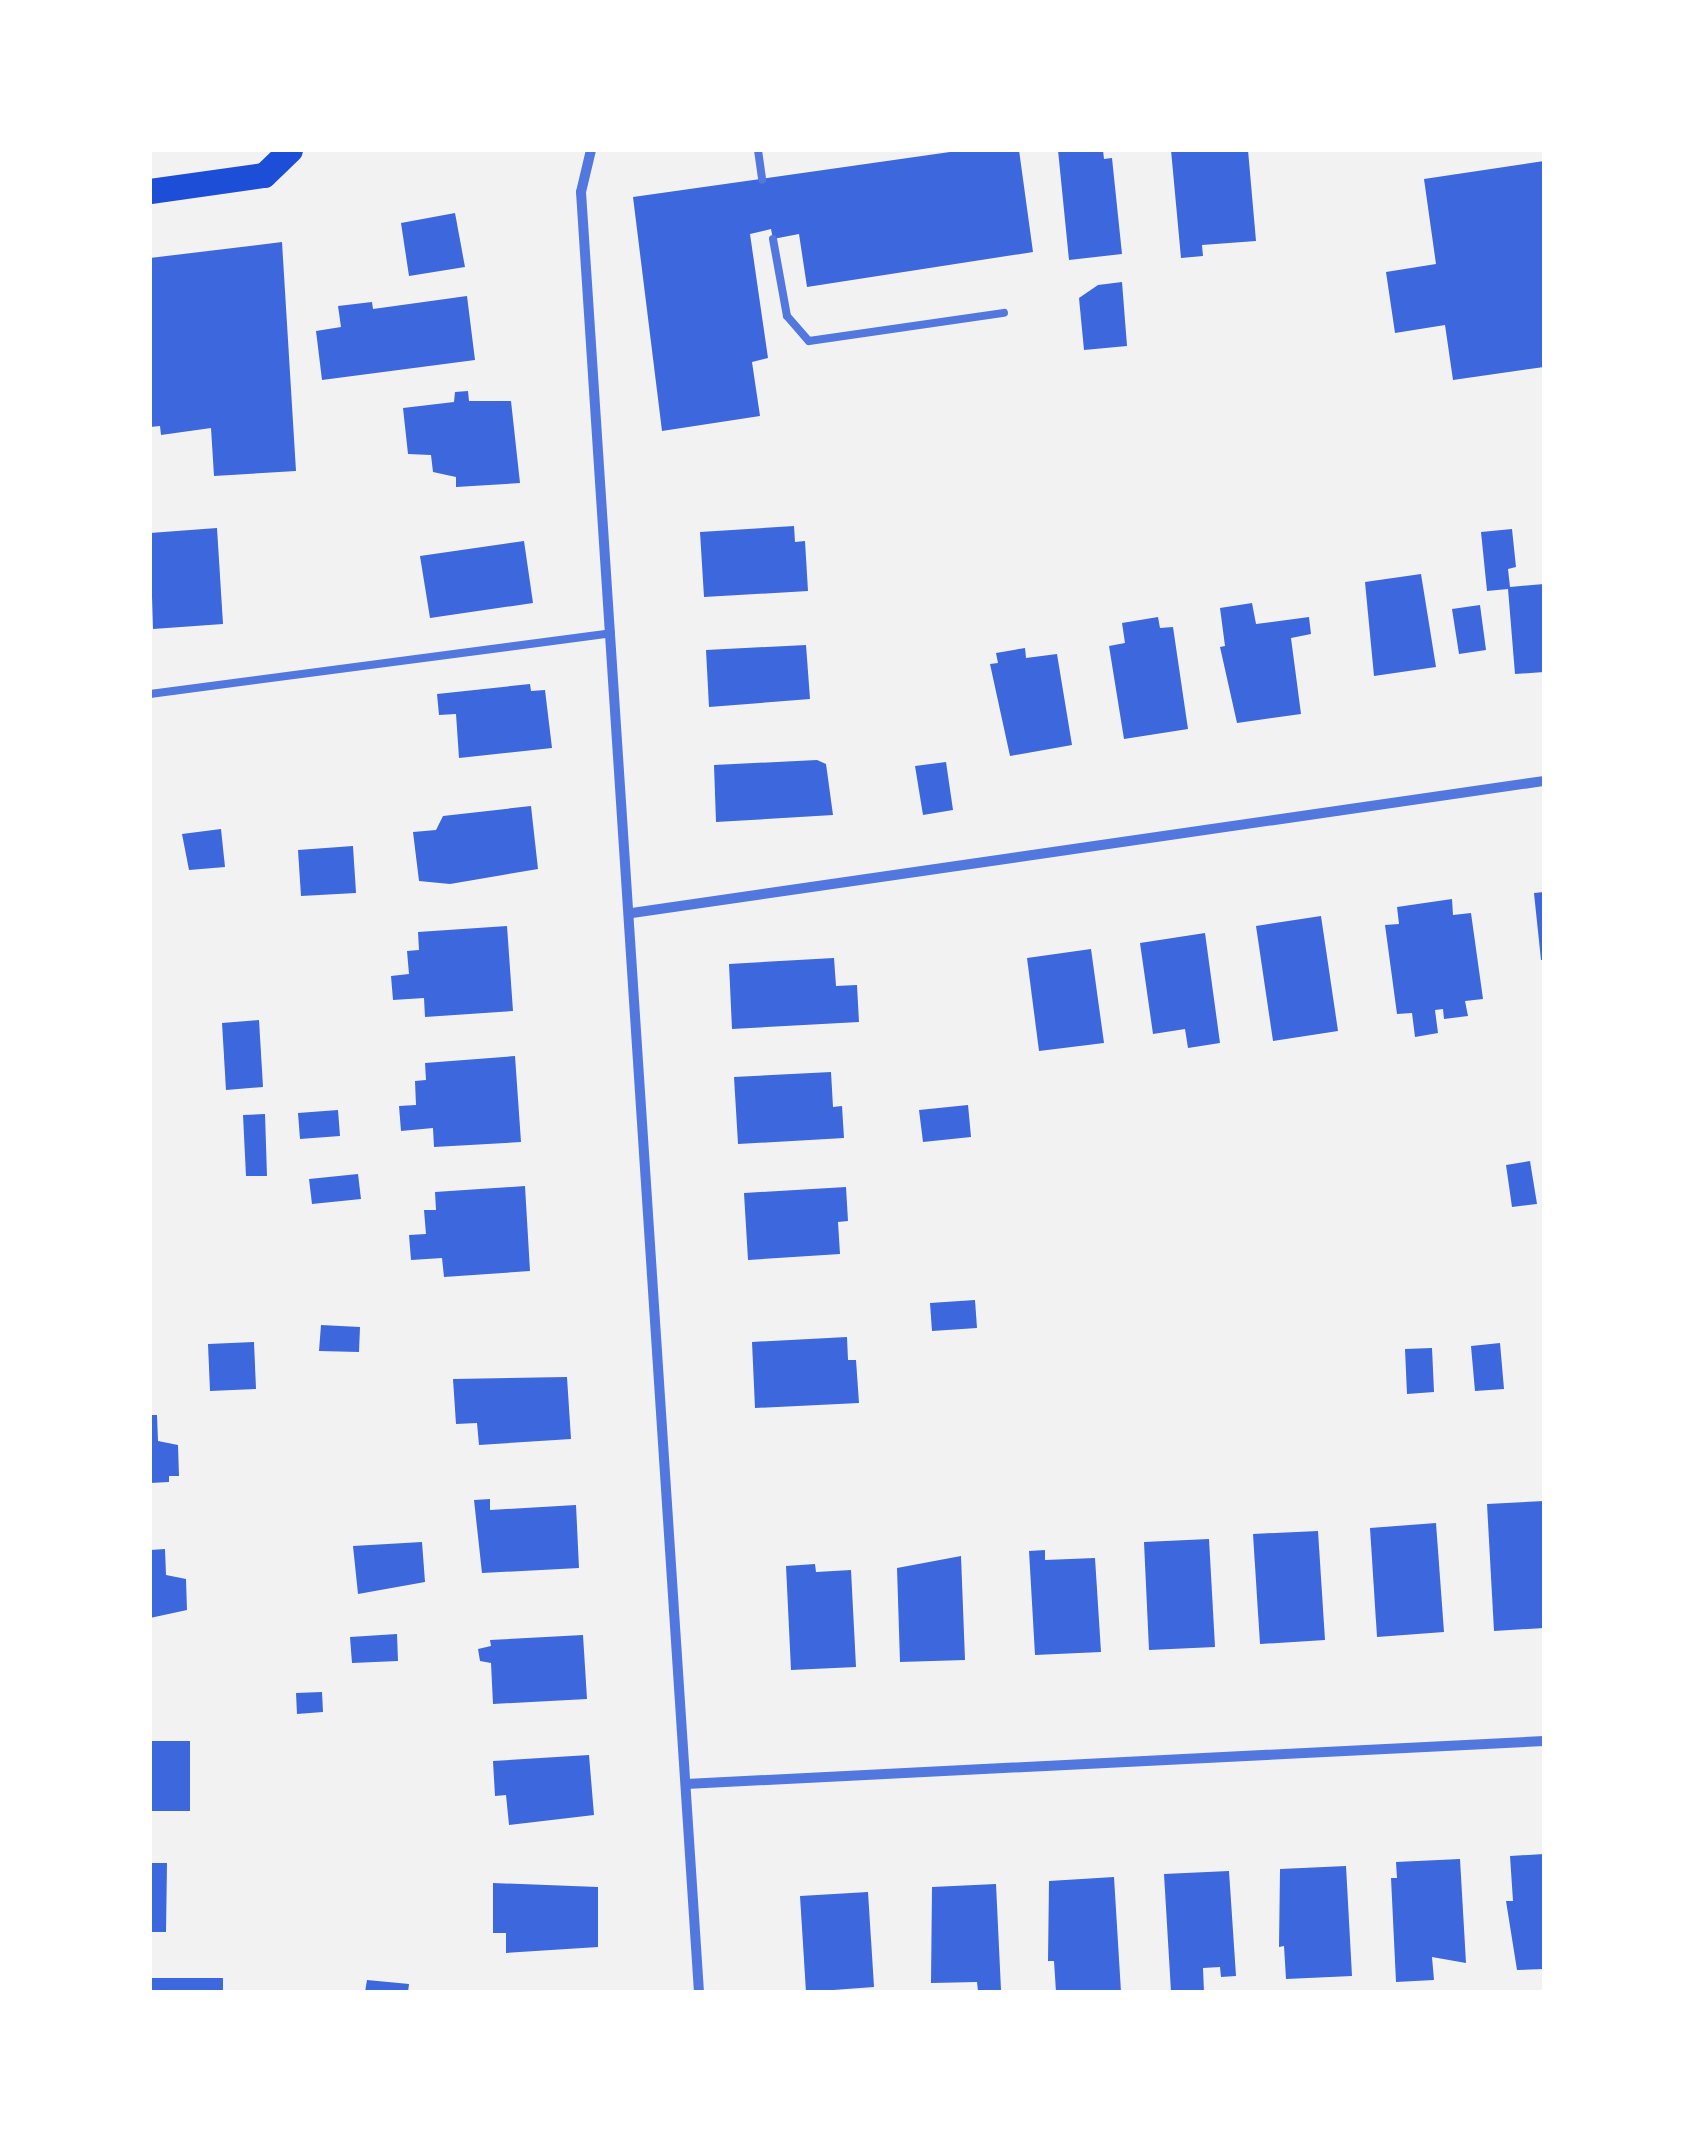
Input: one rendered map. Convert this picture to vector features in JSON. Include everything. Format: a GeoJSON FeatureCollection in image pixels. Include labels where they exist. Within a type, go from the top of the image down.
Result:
{"type":"FeatureCollection","features":[{"type":"Feature","properties":{"kind":"main road"},"geometry":{"type":"LineString","coordinates":[[150,192],[264,174],[290,150]]}},
{"type":"Feature","properties":{"kind":"street"},"geometry":{"type":"LineString","coordinates":[[590,150],[581,192],[632,913],[699,1992]]}},
{"type":"Feature","properties":{"kind":"street"},"geometry":{"type":"LineString","coordinates":[[632,913],[1544,781]]}},
{"type":"Feature","properties":{"kind":"street"},"geometry":{"type":"LineString","coordinates":[[686,1784],[1544,1741]]}},
{"type":"Feature","properties":{"kind":"lane"},"geometry":{"type":"LineString","coordinates":[[758,150],[762,180]]}},
{"type":"Feature","properties":{"kind":"lane"},"geometry":{"type":"LineString","coordinates":[[773,239],[787,316],[809,341],[1004,313]]}},
{"type":"Feature","properties":{"kind":"lane"},"geometry":{"type":"LineString","coordinates":[[150,694],[613,633]]}},
{"type":"Feature","properties":{"kind":"building"},"geometry":{"type":"Polygon","coordinates":[[[964,150],[1019,150],[1033,252],[807,287],[799,234],[773,239],[771,229],[750,234],[768,358],[752,362],[760,416],[662,431],[633,197],[964,150]]]}},
{"type":"Feature","properties":{"kind":"building"},"geometry":{"type":"Polygon","coordinates":[[[1058,150],[1103,150],[1104,159],[1112,158],[1122,254],[1069,260],[1058,150]]]}},
{"type":"Feature","properties":{"kind":"building"},"geometry":{"type":"Polygon","coordinates":[[[1171,150],[1248,150],[1256,241],[1202,245],[1203,256],[1181,258],[1171,150]]]}},
{"type":"Feature","properties":{"kind":"building"},"geometry":{"type":"Polygon","coordinates":[[[1544,161],[1544,367],[1453,380],[1445,325],[1395,333],[1386,272],[1436,264],[1424,179],[1544,161]]]}},
{"type":"Feature","properties":{"kind":"building"},"geometry":{"type":"Polygon","coordinates":[[[455,213],[465,267],[409,276],[401,223],[455,213]]]}},
{"type":"Feature","properties":{"kind":"building"},"geometry":{"type":"Polygon","coordinates":[[[282,242],[296,471],[214,476],[211,428],[161,435],[160,426],[150,427],[150,258],[282,242]]]}},
{"type":"Feature","properties":{"kind":"building"},"geometry":{"type":"Polygon","coordinates":[[[1122,282],[1127,346],[1084,350],[1079,298],[1098,285],[1122,282]]]}},
{"type":"Feature","properties":{"kind":"building"},"geometry":{"type":"Polygon","coordinates":[[[467,296],[475,360],[322,380],[316,331],[341,327],[338,306],[372,302],[373,309],[467,296]]]}},
{"type":"Feature","properties":{"kind":"building"},"geometry":{"type":"Polygon","coordinates":[[[468,391],[469,401],[511,401],[520,483],[456,487],[456,477],[433,472],[431,455],[408,454],[403,408],[454,402],[455,392],[468,391]]]}},
{"type":"Feature","properties":{"kind":"building"},"geometry":{"type":"Polygon","coordinates":[[[794,526],[795,542],[805,541],[808,591],[704,597],[700,532],[794,526]]]}},
{"type":"Feature","properties":{"kind":"building"},"geometry":{"type":"Polygon","coordinates":[[[217,528],[223,624],[153,629],[150,533],[217,528]]]}},
{"type":"Feature","properties":{"kind":"building"},"geometry":{"type":"Polygon","coordinates":[[[1512,529],[1516,567],[1508,569],[1510,587],[1544,584],[1544,672],[1515,674],[1508,589],[1487,591],[1481,532],[1512,529]]]}},
{"type":"Feature","properties":{"kind":"building"},"geometry":{"type":"Polygon","coordinates":[[[524,541],[533,603],[430,618],[420,556],[524,541]]]}},
{"type":"Feature","properties":{"kind":"building"},"geometry":{"type":"Polygon","coordinates":[[[1421,574],[1436,667],[1374,676],[1365,582],[1421,574]]]}},
{"type":"Feature","properties":{"kind":"building"},"geometry":{"type":"Polygon","coordinates":[[[1252,603],[1256,624],[1309,617],[1311,634],[1291,638],[1301,714],[1237,723],[1220,647],[1225,646],[1220,608],[1252,603]]]}},
{"type":"Feature","properties":{"kind":"building"},"geometry":{"type":"Polygon","coordinates":[[[1480,605],[1486,650],[1459,654],[1452,609],[1480,605]]]}},
{"type":"Feature","properties":{"kind":"building"},"geometry":{"type":"Polygon","coordinates":[[[1158,617],[1160,628],[1173,627],[1188,729],[1124,739],[1109,646],[1125,643],[1122,623],[1158,617]]]}},
{"type":"Feature","properties":{"kind":"building"},"geometry":{"type":"Polygon","coordinates":[[[806,645],[810,699],[709,707],[706,650],[806,645]]]}},
{"type":"Feature","properties":{"kind":"building"},"geometry":{"type":"Polygon","coordinates":[[[1025,648],[1026,658],[1057,654],[1072,745],[1010,756],[990,664],[998,663],[996,653],[1025,648]]]}},
{"type":"Feature","properties":{"kind":"building"},"geometry":{"type":"Polygon","coordinates":[[[530,684],[531,691],[545,690],[552,748],[459,758],[456,714],[439,715],[437,694],[530,684]]]}},
{"type":"Feature","properties":{"kind":"building"},"geometry":{"type":"Polygon","coordinates":[[[817,760],[826,764],[833,815],[716,822],[714,765],[817,760]]]}},
{"type":"Feature","properties":{"kind":"building"},"geometry":{"type":"Polygon","coordinates":[[[946,762],[953,810],[923,815],[915,766],[946,762]]]}},
{"type":"Feature","properties":{"kind":"building"},"geometry":{"type":"Polygon","coordinates":[[[531,806],[538,869],[450,884],[419,881],[413,832],[436,830],[443,816],[531,806]]]}},
{"type":"Feature","properties":{"kind":"building"},"geometry":{"type":"Polygon","coordinates":[[[221,829],[225,867],[189,870],[182,834],[221,829]]]}},
{"type":"Feature","properties":{"kind":"building"},"geometry":{"type":"Polygon","coordinates":[[[353,846],[356,893],[301,896],[298,850],[353,846]]]}},
{"type":"Feature","properties":{"kind":"building"},"geometry":{"type":"Polygon","coordinates":[[[1544,892],[1544,960],[1541,960],[1534,893],[1544,892]]]}},
{"type":"Feature","properties":{"kind":"building"},"geometry":{"type":"Polygon","coordinates":[[[1452,899],[1453,915],[1471,913],[1483,999],[1465,1001],[1468,1016],[1444,1019],[1443,1009],[1435,1010],[1438,1033],[1415,1037],[1412,1013],[1397,1014],[1385,925],[1399,924],[1397,907],[1452,899]]]}},
{"type":"Feature","properties":{"kind":"building"},"geometry":{"type":"Polygon","coordinates":[[[1321,916],[1338,1031],[1273,1041],[1256,926],[1321,916]]]}},
{"type":"Feature","properties":{"kind":"building"},"geometry":{"type":"Polygon","coordinates":[[[507,926],[513,1011],[425,1017],[424,998],[393,1000],[391,976],[409,974],[407,951],[419,950],[418,932],[507,926]]]}},
{"type":"Feature","properties":{"kind":"building"},"geometry":{"type":"Polygon","coordinates":[[[1205,933],[1220,1043],[1188,1048],[1185,1029],[1153,1034],[1140,943],[1205,933]]]}},
{"type":"Feature","properties":{"kind":"building"},"geometry":{"type":"Polygon","coordinates":[[[1091,949],[1104,1043],[1039,1051],[1027,958],[1091,949]]]}},
{"type":"Feature","properties":{"kind":"building"},"geometry":{"type":"Polygon","coordinates":[[[834,958],[836,986],[857,985],[859,1022],[732,1029],[729,964],[834,958]]]}},
{"type":"Feature","properties":{"kind":"building"},"geometry":{"type":"Polygon","coordinates":[[[259,1020],[263,1087],[226,1090],[222,1023],[259,1020]]]}},
{"type":"Feature","properties":{"kind":"building"},"geometry":{"type":"Polygon","coordinates":[[[515,1056],[521,1142],[434,1147],[433,1128],[401,1131],[399,1106],[416,1105],[415,1081],[426,1080],[425,1063],[515,1056]]]}},
{"type":"Feature","properties":{"kind":"building"},"geometry":{"type":"Polygon","coordinates":[[[831,1072],[833,1107],[842,1106],[844,1138],[738,1144],[734,1077],[831,1072]]]}},
{"type":"Feature","properties":{"kind":"building"},"geometry":{"type":"Polygon","coordinates":[[[968,1105],[971,1137],[923,1142],[919,1110],[968,1105]]]}},
{"type":"Feature","properties":{"kind":"building"},"geometry":{"type":"Polygon","coordinates":[[[338,1110],[340,1136],[300,1139],[298,1113],[338,1110]]]}},
{"type":"Feature","properties":{"kind":"building"},"geometry":{"type":"Polygon","coordinates":[[[265,1114],[267,1176],[246,1176],[243,1115],[265,1114]]]}},
{"type":"Feature","properties":{"kind":"building"},"geometry":{"type":"Polygon","coordinates":[[[1530,1161],[1537,1204],[1512,1207],[1506,1165],[1530,1161]]]}},
{"type":"Feature","properties":{"kind":"building"},"geometry":{"type":"Polygon","coordinates":[[[358,1174],[361,1199],[312,1204],[309,1179],[358,1174]]]}},
{"type":"Feature","properties":{"kind":"building"},"geometry":{"type":"Polygon","coordinates":[[[525,1186],[530,1271],[444,1277],[442,1258],[411,1260],[409,1235],[426,1234],[424,1210],[436,1210],[435,1192],[525,1186]]]}},
{"type":"Feature","properties":{"kind":"building"},"geometry":{"type":"Polygon","coordinates":[[[846,1187],[848,1221],[838,1222],[840,1254],[748,1260],[744,1193],[846,1187]]]}},
{"type":"Feature","properties":{"kind":"building"},"geometry":{"type":"Polygon","coordinates":[[[975,1300],[977,1328],[932,1331],[930,1303],[975,1300]]]}},
{"type":"Feature","properties":{"kind":"building"},"geometry":{"type":"Polygon","coordinates":[[[321,1325],[360,1327],[359,1352],[319,1351],[321,1325]]]}},
{"type":"Feature","properties":{"kind":"building"},"geometry":{"type":"Polygon","coordinates":[[[847,1337],[848,1360],[856,1360],[859,1403],[755,1408],[752,1342],[847,1337]]]}},
{"type":"Feature","properties":{"kind":"building"},"geometry":{"type":"Polygon","coordinates":[[[254,1342],[256,1389],[210,1391],[208,1344],[254,1342]]]}},
{"type":"Feature","properties":{"kind":"building"},"geometry":{"type":"Polygon","coordinates":[[[1500,1343],[1504,1389],[1475,1391],[1471,1346],[1500,1343]]]}},
{"type":"Feature","properties":{"kind":"building"},"geometry":{"type":"Polygon","coordinates":[[[1432,1348],[1434,1392],[1407,1394],[1405,1349],[1432,1348]]]}},
{"type":"Feature","properties":{"kind":"building"},"geometry":{"type":"Polygon","coordinates":[[[567,1377],[571,1439],[479,1445],[477,1423],[456,1424],[453,1379],[567,1377]]]}},
{"type":"Feature","properties":{"kind":"building"},"geometry":{"type":"Polygon","coordinates":[[[150,1415],[157,1415],[158,1441],[178,1445],[179,1476],[169,1476],[169,1482],[150,1483],[150,1415]]]}},
{"type":"Feature","properties":{"kind":"building"},"geometry":{"type":"Polygon","coordinates":[[[490,1499],[490,1510],[576,1505],[579,1568],[482,1573],[474,1500],[490,1499]]]}},
{"type":"Feature","properties":{"kind":"building"},"geometry":{"type":"Polygon","coordinates":[[[1544,1501],[1544,1628],[1494,1631],[1487,1504],[1544,1501]]]}},
{"type":"Feature","properties":{"kind":"building"},"geometry":{"type":"Polygon","coordinates":[[[1436,1523],[1444,1632],[1377,1637],[1370,1528],[1436,1523]]]}},
{"type":"Feature","properties":{"kind":"building"},"geometry":{"type":"Polygon","coordinates":[[[1318,1531],[1325,1640],[1260,1644],[1253,1534],[1318,1531]]]}},
{"type":"Feature","properties":{"kind":"building"},"geometry":{"type":"Polygon","coordinates":[[[1209,1539],[1215,1647],[1149,1650],[1144,1542],[1209,1539]]]}},
{"type":"Feature","properties":{"kind":"building"},"geometry":{"type":"Polygon","coordinates":[[[422,1542],[425,1582],[358,1594],[353,1546],[422,1542]]]}},
{"type":"Feature","properties":{"kind":"building"},"geometry":{"type":"Polygon","coordinates":[[[165,1549],[166,1575],[186,1579],[187,1610],[150,1618],[150,1550],[165,1549]]]}},
{"type":"Feature","properties":{"kind":"building"},"geometry":{"type":"Polygon","coordinates":[[[1045,1550],[1045,1560],[1095,1558],[1101,1652],[1035,1655],[1029,1551],[1045,1550]]]}},
{"type":"Feature","properties":{"kind":"building"},"geometry":{"type":"Polygon","coordinates":[[[961,1556],[965,1660],[900,1662],[897,1568],[961,1556]]]}},
{"type":"Feature","properties":{"kind":"building"},"geometry":{"type":"Polygon","coordinates":[[[815,1564],[816,1572],[851,1570],[856,1667],[791,1670],[786,1566],[815,1564]]]}},
{"type":"Feature","properties":{"kind":"building"},"geometry":{"type":"Polygon","coordinates":[[[397,1634],[398,1661],[352,1663],[350,1637],[397,1634]]]}},
{"type":"Feature","properties":{"kind":"building"},"geometry":{"type":"Polygon","coordinates":[[[583,1635],[587,1699],[493,1704],[491,1663],[480,1661],[478,1649],[491,1646],[490,1640],[583,1635]]]}},
{"type":"Feature","properties":{"kind":"building"},"geometry":{"type":"Polygon","coordinates":[[[322,1692],[323,1712],[297,1714],[296,1693],[322,1692]]]}},
{"type":"Feature","properties":{"kind":"building"},"geometry":{"type":"Polygon","coordinates":[[[150,1741],[190,1741],[190,1811],[150,1811],[150,1741]]]}},
{"type":"Feature","properties":{"kind":"building"},"geometry":{"type":"Polygon","coordinates":[[[589,1755],[594,1815],[509,1825],[506,1795],[495,1796],[493,1761],[589,1755]]]}},
{"type":"Feature","properties":{"kind":"building"},"geometry":{"type":"Polygon","coordinates":[[[1544,1854],[1544,1969],[1517,1970],[1506,1901],[1513,1901],[1510,1856],[1544,1854]]]}},
{"type":"Feature","properties":{"kind":"building"},"geometry":{"type":"Polygon","coordinates":[[[1460,1859],[1466,1963],[1432,1957],[1434,1980],[1396,1982],[1391,1878],[1397,1878],[1396,1862],[1460,1859]]]}},
{"type":"Feature","properties":{"kind":"building"},"geometry":{"type":"Polygon","coordinates":[[[150,1863],[167,1863],[166,1932],[150,1932],[150,1863]]]}},
{"type":"Feature","properties":{"kind":"building"},"geometry":{"type":"Polygon","coordinates":[[[1346,1866],[1352,1976],[1286,1979],[1284,1946],[1279,1947],[1280,1869],[1346,1866]]]}},
{"type":"Feature","properties":{"kind":"building"},"geometry":{"type":"Polygon","coordinates":[[[1229,1871],[1236,1976],[1221,1977],[1220,1967],[1203,1968],[1204,1992],[1171,1992],[1164,1874],[1229,1871]]]}},
{"type":"Feature","properties":{"kind":"building"},"geometry":{"type":"Polygon","coordinates":[[[1114,1877],[1121,1992],[1056,1992],[1054,1961],[1048,1961],[1049,1881],[1114,1877]]]}},
{"type":"Feature","properties":{"kind":"building"},"geometry":{"type":"Polygon","coordinates":[[[493,1883],[598,1887],[598,1947],[506,1953],[506,1933],[493,1933],[493,1883]]]}},
{"type":"Feature","properties":{"kind":"building"},"geometry":{"type":"Polygon","coordinates":[[[996,1884],[1001,1990],[978,1991],[977,1982],[931,1983],[932,1887],[996,1884]]]}},
{"type":"Feature","properties":{"kind":"building"},"geometry":{"type":"Polygon","coordinates":[[[868,1892],[874,1987],[806,1992],[800,1896],[868,1892]]]}},
{"type":"Feature","properties":{"kind":"building"},"geometry":{"type":"Polygon","coordinates":[[[150,1978],[223,1978],[223,1992],[150,1992],[150,1978]]]}},
{"type":"Feature","properties":{"kind":"building"},"geometry":{"type":"Polygon","coordinates":[[[367,1980],[409,1984],[408,1992],[365,1992],[367,1980]]]}}]}
